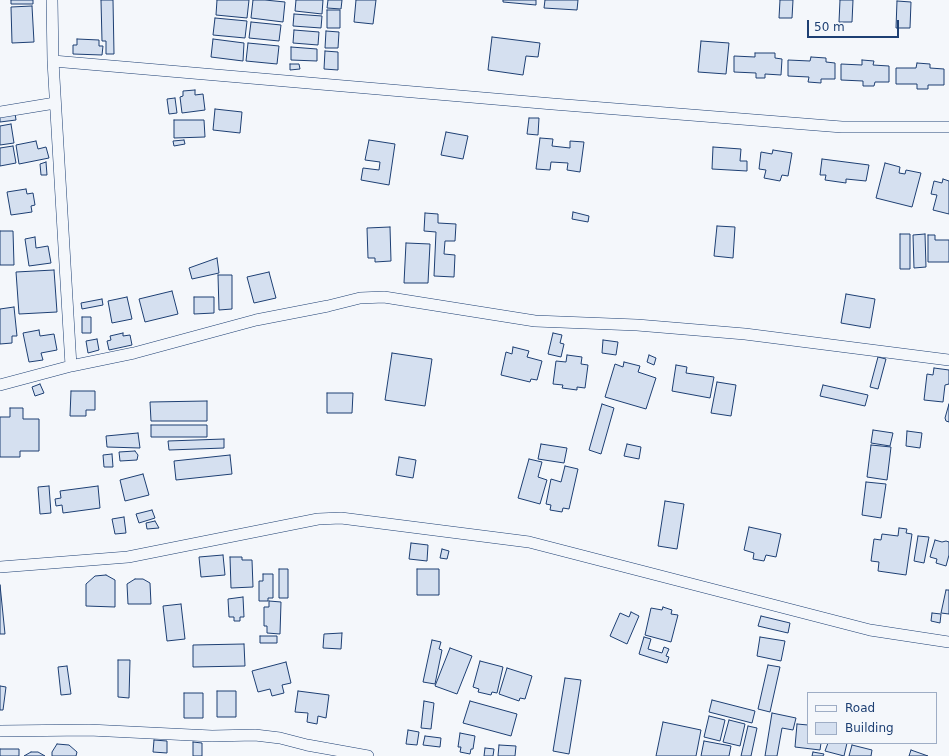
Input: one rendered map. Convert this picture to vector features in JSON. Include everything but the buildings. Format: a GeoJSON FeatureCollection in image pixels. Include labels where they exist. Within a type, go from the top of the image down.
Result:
{"type":"FeatureCollection","features":[{"type":"Feature","properties":{"kind":"street"},"geometry":{"type":"LineString","coordinates":[[52,0],[55,103],[71,366]]}},
{"type":"Feature","properties":{"kind":"street"},"geometry":{"type":"LineString","coordinates":[[53,61],[561,105],[842,127],[949,127]]}},
{"type":"Feature","properties":{"kind":"street"},"geometry":{"type":"LineString","coordinates":[[0,112],[55,103]]}},
{"type":"Feature","properties":{"kind":"street"},"geometry":{"type":"LineString","coordinates":[[0,385],[71,366],[134,353],[256,320],[328,306],[360,298],[384,297],[535,321],[638,325],[745,334],[949,360]]}},
{"type":"Feature","properties":{"kind":"street"},"geometry":{"type":"LineString","coordinates":[[0,567],[128,557],[318,519],[340,518],[529,542],[870,630],[949,642]]}},
{"type":"Feature","properties":{"kind":"street"},"geometry":{"type":"LineString","coordinates":[[0,731],[89,730],[212,736],[254,735],[280,738],[307,745],[368,756]]}}]}
